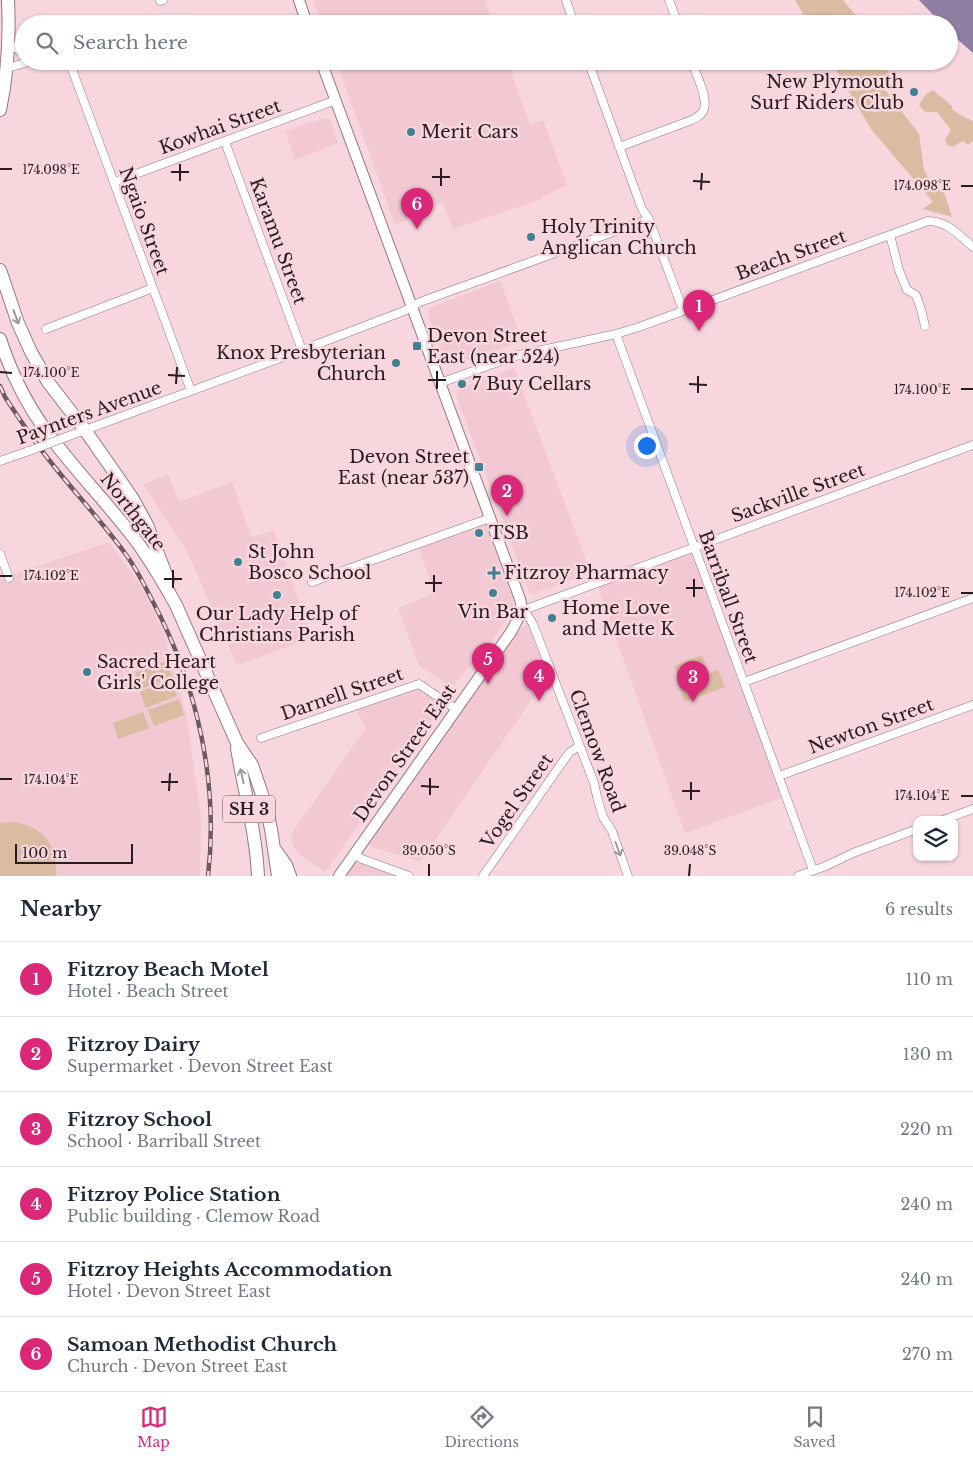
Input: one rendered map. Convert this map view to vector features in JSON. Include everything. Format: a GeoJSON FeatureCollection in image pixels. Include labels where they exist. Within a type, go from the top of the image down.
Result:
{"type":"FeatureCollection","features":[{"type":"Feature","properties":{"kind":"highway"},"geometry":{"type":"LineString","coordinates":[[0,110],[8,68],[8,0]]}},
{"type":"Feature","properties":{"kind":"highway"},"geometry":{"type":"LineString","coordinates":[[0,270],[18,323],[31,352],[48,382],[85,430],[141,512],[157,549],[176,605]]}},
{"type":"Feature","properties":{"kind":"highway","name":"Northgate"},"geometry":{"type":"LineString","coordinates":[[0,339],[11,369],[44,428],[139,545],[165,584],[176,605],[237,744],[252,765],[266,806],[275,849],[278,876]]}},
{"type":"Feature","properties":{"kind":"highway","name":"Northgate"},"geometry":{"type":"LineString","coordinates":[[237,744],[252,826],[258,876]]}},
{"type":"Feature","properties":{"kind":"highway"},"geometry":{"type":"LineString","coordinates":[[275,849],[286,865],[290,876]]}},
{"type":"Feature","properties":{"kind":"main road"},"geometry":{"type":"LineString","coordinates":[[299,0],[304,15]]}},
{"type":"Feature","properties":{"kind":"main road"},"geometry":{"type":"LineString","coordinates":[[324,70],[520,599],[521,611]]}},
{"type":"Feature","properties":{"kind":"main road","name":"Devon Street East"},"geometry":{"type":"LineString","coordinates":[[339,876],[511,632],[521,611]]}},
{"type":"Feature","properties":{"kind":"street"},"geometry":{"type":"LineString","coordinates":[[566,0],[571,15]]}},
{"type":"Feature","properties":{"kind":"street"},"geometry":{"type":"LineString","coordinates":[[669,0],[675,15]]}},
{"type":"Feature","properties":{"kind":"street"},"geometry":{"type":"LineString","coordinates":[[9,43],[15,47]]}},
{"type":"Feature","properties":{"kind":"street"},"geometry":{"type":"LineString","coordinates":[[8,68],[15,66]]}},
{"type":"Feature","properties":{"kind":"street","name":"Ngaio Street"},"geometry":{"type":"LineString","coordinates":[[72,70],[191,391]]}},
{"type":"Feature","properties":{"kind":"street"},"geometry":{"type":"LineString","coordinates":[[591,70],[642,209],[649,219],[683,310]]}},
{"type":"Feature","properties":{"kind":"street"},"geometry":{"type":"LineString","coordinates":[[619,147],[700,116],[704,110],[705,102],[695,70]]}},
{"type":"Feature","properties":{"kind":"street","name":"Kowhai Street"},"geometry":{"type":"LineString","coordinates":[[114,182],[336,100]]}},
{"type":"Feature","properties":{"kind":"street","name":"Karamu Street"},"geometry":{"type":"LineString","coordinates":[[225,142],[302,350]]}},
{"type":"Feature","properties":{"kind":"street","name":"Paynters Avenue"},"geometry":{"type":"LineString","coordinates":[[0,461],[302,350],[412,307],[420,302],[649,219]]}},
{"type":"Feature","properties":{"kind":"street","name":"Beach Street"},"geometry":{"type":"LineString","coordinates":[[440,383],[516,356],[616,334],[920,224],[937,221],[950,228],[973,247]]}},
{"type":"Feature","properties":{"kind":"street"},"geometry":{"type":"LineString","coordinates":[[890,235],[902,277],[907,290],[916,296],[922,309],[925,326]]}},
{"type":"Feature","properties":{"kind":"street"},"geometry":{"type":"LineString","coordinates":[[46,328],[153,288]]}},
{"type":"Feature","properties":{"kind":"street","name":"Barriball Street"},"geometry":{"type":"LineString","coordinates":[[616,334],[779,776],[809,873]]}},
{"type":"Feature","properties":{"kind":"street","name":"Sackville Street"},"geometry":{"type":"LineString","coordinates":[[521,611],[973,445]]}},
{"type":"Feature","properties":{"kind":"street"},"geometry":{"type":"LineString","coordinates":[[312,582],[490,518]]}},
{"type":"Feature","properties":{"kind":"street"},"geometry":{"type":"LineString","coordinates":[[0,554],[9,578]]}},
{"type":"Feature","properties":{"kind":"street"},"geometry":{"type":"LineString","coordinates":[[744,682],[973,598]]}},
{"type":"Feature","properties":{"kind":"street","name":"Clemow Road"},"geometry":{"type":"LineString","coordinates":[[521,611],[528,616],[533,624],[594,783],[596,797],[603,816],[612,831],[628,876]]}},
{"type":"Feature","properties":{"kind":"street","name":"Darnell Street"},"geometry":{"type":"LineString","coordinates":[[261,738],[418,684],[456,709]]}},
{"type":"Feature","properties":{"kind":"street","name":"Newton Street"},"geometry":{"type":"LineString","coordinates":[[779,776],[973,705]]}},
{"type":"Feature","properties":{"kind":"street","name":"Vogel Street"},"geometry":{"type":"LineString","coordinates":[[483,876],[566,757],[574,748],[579,746]]}},
{"type":"Feature","properties":{"kind":"street"},"geometry":{"type":"LineString","coordinates":[[952,816],[973,808]]}},
{"type":"Feature","properties":{"kind":"street"},"geometry":{"type":"LineString","coordinates":[[798,876],[913,830]]}},
{"type":"Feature","properties":{"kind":"street"},"geometry":{"type":"LineString","coordinates":[[354,854],[362,859],[409,876]]}},
{"type":"Feature","properties":{"kind":"shaded area"},"geometry":{"type":"Polygon","coordinates":[[[313,0],[485,0],[490,15],[319,15],[313,0]]]}},
{"type":"Feature","properties":{"kind":"shaded area"},"geometry":{"type":"Polygon","coordinates":[[[795,0],[843,0],[856,15],[804,15],[795,0]]]}},
{"type":"Feature","properties":{"kind":"shaded area"},"geometry":{"type":"Polygon","coordinates":[[[919,0],[973,0],[973,53],[958,40],[958,15],[933,15],[919,0]]]}},
{"type":"Feature","properties":{"kind":"shaded area"},"geometry":{"type":"Polygon","coordinates":[[[339,70],[510,70],[530,125],[543,120],[567,185],[542,197],[542,199],[453,229],[443,203],[437,205],[432,211],[395,224],[339,70]]]}},
{"type":"Feature","properties":{"kind":"shaded area"},"geometry":{"type":"Polygon","coordinates":[[[836,70],[887,70],[889,72],[889,81],[885,84],[881,79],[879,82],[919,134],[924,170],[934,188],[944,192],[952,217],[923,209],[933,202],[871,129],[836,70]]]}},
{"type":"Feature","properties":{"kind":"shaded area"},"geometry":{"type":"Polygon","coordinates":[[[933,90],[952,106],[952,109],[973,121],[973,141],[968,145],[963,141],[952,147],[947,145],[945,140],[951,130],[937,112],[925,112],[919,105],[926,94],[933,90]]]}},
{"type":"Feature","properties":{"kind":"shaded area"},"geometry":{"type":"Polygon","coordinates":[[[324,118],[330,120],[338,143],[295,160],[285,131],[324,118]]]}},
{"type":"Feature","properties":{"kind":"shaded area"},"geometry":{"type":"Polygon","coordinates":[[[500,281],[522,341],[452,366],[447,364],[428,314],[429,308],[500,281]]]}},
{"type":"Feature","properties":{"kind":"shaded area"},"geometry":{"type":"Polygon","coordinates":[[[514,368],[591,573],[533,594],[529,591],[456,395],[459,388],[514,368]]]}},
{"type":"Feature","properties":{"kind":"shaded area","name":"St John Bosco School"},"geometry":{"type":"Polygon","coordinates":[[[168,475],[179,502],[232,482],[251,537],[274,531],[312,638],[237,665],[187,551],[143,484],[168,475]]]}},
{"type":"Feature","properties":{"kind":"shaded area"},"geometry":{"type":"Polygon","coordinates":[[[483,518],[513,598],[512,611],[493,639],[454,685],[447,684],[419,666],[398,608],[435,593],[417,544],[483,518]]]}},
{"type":"Feature","properties":{"kind":"shaded area","name":"Sacred Heart Girls' College"},"geometry":{"type":"Polygon","coordinates":[[[109,542],[141,586],[163,630],[186,714],[201,816],[200,876],[0,876],[0,579],[109,542]]]}},
{"type":"Feature","properties":{"kind":"shaded area"},"geometry":{"type":"Polygon","coordinates":[[[694,549],[781,798],[685,833],[597,584],[694,549]]]}},
{"type":"Feature","properties":{"kind":"shaded area"},"geometry":{"type":"Polygon","coordinates":[[[529,624],[547,677],[420,862],[370,846],[367,839],[521,628],[529,624]]]}},
{"type":"Feature","properties":{"kind":"shaded area"},"geometry":{"type":"Polygon","coordinates":[[[702,655],[708,672],[681,682],[674,666],[702,655]]]}},
{"type":"Feature","properties":{"kind":"shaded area"},"geometry":{"type":"Polygon","coordinates":[[[166,661],[172,677],[141,689],[135,673],[166,661]]]}},
{"type":"Feature","properties":{"kind":"shaded area"},"geometry":{"type":"Polygon","coordinates":[[[718,670],[725,687],[685,702],[678,684],[718,670]]]}},
{"type":"Feature","properties":{"kind":"shaded area"},"geometry":{"type":"Polygon","coordinates":[[[171,680],[177,696],[146,708],[140,692],[171,680]]]}},
{"type":"Feature","properties":{"kind":"shaded area"},"geometry":{"type":"Polygon","coordinates":[[[420,685],[445,703],[325,872],[299,854],[293,846],[291,837],[294,830],[366,728],[356,710],[420,685]]]}},
{"type":"Feature","properties":{"kind":"shaded area"},"geometry":{"type":"Polygon","coordinates":[[[179,699],[184,715],[154,726],[148,710],[179,699]]]}},
{"type":"Feature","properties":{"kind":"shaded area"},"geometry":{"type":"Polygon","coordinates":[[[143,712],[149,728],[118,739],[113,723],[143,712]]]}},
{"type":"Feature","properties":{"kind":"shaded area"},"geometry":{"type":"Polygon","coordinates":[[[11,822],[32,827],[46,839],[55,855],[56,876],[0,876],[0,823],[11,822]]]}},
{"type":"Feature","properties":{"kind":"shaded area"},"geometry":{"type":"Polygon","coordinates":[[[355,859],[404,876],[344,876],[355,859]]]}},
{"type":"Feature","properties":{"kind":"railway"},"geometry":{"type":"LineString","coordinates":[[0,386],[5,397],[40,449],[131,561],[168,634],[193,700],[207,770],[211,841],[208,876]]}},
{"type":"Feature","properties":{"kind":"place","name":"New Plymouth Surf Riders Club"},"geometry":{"type":"Point","coordinates":[914,92]}},
{"type":"Feature","properties":{"kind":"place","name":"Merit Cars"},"geometry":{"type":"Point","coordinates":[411,132]}},
{"type":"Feature","properties":{"kind":"place","name":"Samoan Methodist Church"},"geometry":{"type":"Point","coordinates":[417,229]}},
{"type":"Feature","properties":{"kind":"place","name":"Holy Trinity Anglican Church"},"geometry":{"type":"Point","coordinates":[531,237]}},
{"type":"Feature","properties":{"kind":"place","name":"Fitzroy Beach Motel"},"geometry":{"type":"Point","coordinates":[699,331]}},
{"type":"Feature","properties":{"kind":"place","name":"Devon Street East (near 524)"},"geometry":{"type":"Point","coordinates":[417,346]}},
{"type":"Feature","properties":{"kind":"place","name":"Knox Presbyterian Church"},"geometry":{"type":"Point","coordinates":[396,363]}},
{"type":"Feature","properties":{"kind":"place","name":"7 Buy Cellars"},"geometry":{"type":"Point","coordinates":[462,384]}},
{"type":"Feature","properties":{"kind":"place","name":"Devon Street East (near 537)"},"geometry":{"type":"Point","coordinates":[479,467]}},
{"type":"Feature","properties":{"kind":"place","name":"Fitzroy Dairy"},"geometry":{"type":"Point","coordinates":[507,516]}},
{"type":"Feature","properties":{"kind":"place","name":"TSB"},"geometry":{"type":"Point","coordinates":[479,533]}},
{"type":"Feature","properties":{"kind":"place","name":"St John Bosco School"},"geometry":{"type":"Point","coordinates":[238,562]}},
{"type":"Feature","properties":{"kind":"place","name":"Fitzroy Pharmacy"},"geometry":{"type":"Point","coordinates":[494,573]}},
{"type":"Feature","properties":{"kind":"place","name":"Vin Bar"},"geometry":{"type":"Point","coordinates":[493,593]}},
{"type":"Feature","properties":{"kind":"place","name":"Our Lady Help of Christians Parish"},"geometry":{"type":"Point","coordinates":[277,595]}},
{"type":"Feature","properties":{"kind":"place","name":"Home Love and Mette K"},"geometry":{"type":"Point","coordinates":[552,618]}},
{"type":"Feature","properties":{"kind":"place","name":"Sacred Heart Girls' College"},"geometry":{"type":"Point","coordinates":[87,672]}},
{"type":"Feature","properties":{"kind":"place","name":"Fitzroy Heights Accommodation"},"geometry":{"type":"Point","coordinates":[488,684]}},
{"type":"Feature","properties":{"kind":"place","name":"Fitzroy Police Station"},"geometry":{"type":"Point","coordinates":[539,701]}},
{"type":"Feature","properties":{"kind":"place","name":"Fitzroy School"},"geometry":{"type":"Point","coordinates":[693,702]}}]}
